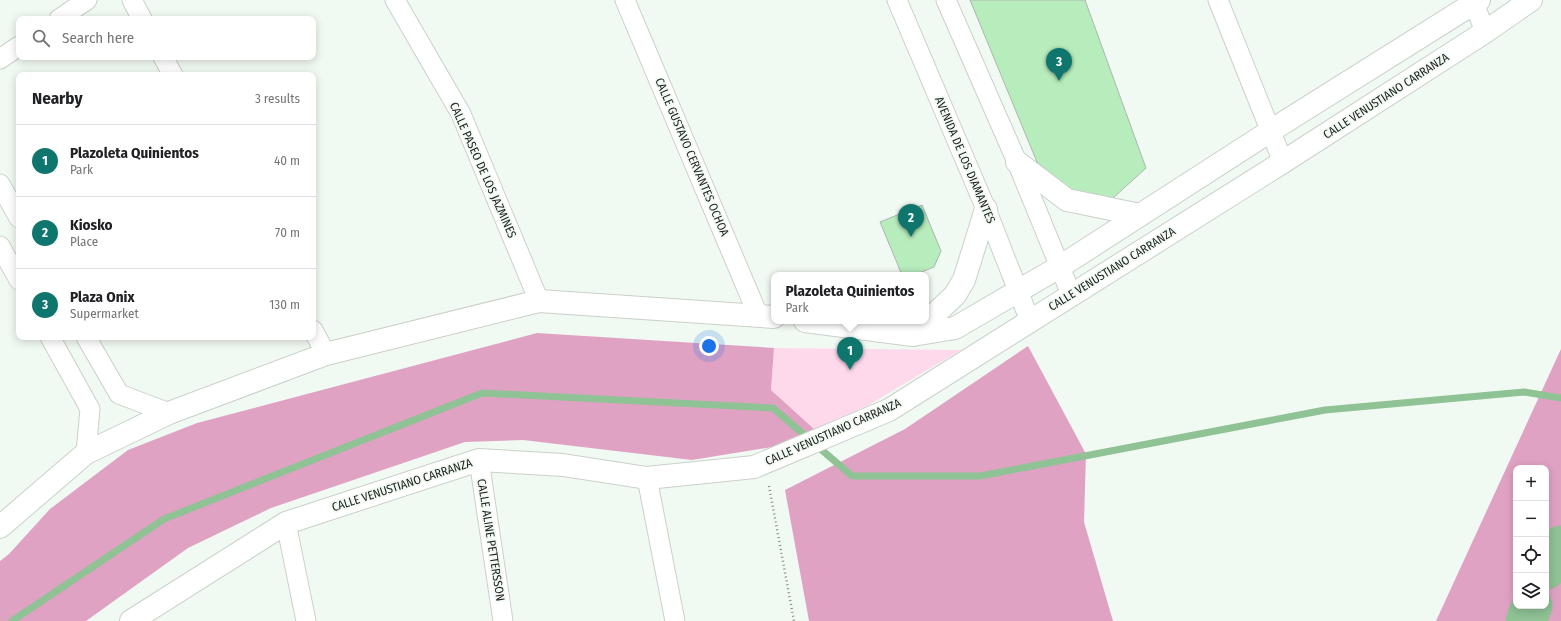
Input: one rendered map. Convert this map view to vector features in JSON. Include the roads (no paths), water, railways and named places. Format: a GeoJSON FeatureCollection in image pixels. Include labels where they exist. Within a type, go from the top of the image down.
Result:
{"type":"FeatureCollection","features":[{"type":"Feature","properties":{"kind":"street"},"geometry":{"type":"LineString","coordinates":[[64,16],[88,0]]}},
{"type":"Feature","properties":{"kind":"street"},"geometry":{"type":"LineString","coordinates":[[132,0],[140,16]]}},
{"type":"Feature","properties":{"kind":"street","name":"CALLE PASEO DE LOS JAZMINES"},"geometry":{"type":"LineString","coordinates":[[395,0],[461,114],[539,301]]}},
{"type":"Feature","properties":{"kind":"street","name":"CALLE GUSTAVO CERVANTES OCHOA"},"geometry":{"type":"LineString","coordinates":[[625,0],[766,316]]}},
{"type":"Feature","properties":{"kind":"street","name":"AVENIDA DE LOS DIAMANTES"},"geometry":{"type":"LineString","coordinates":[[897,0],[986,210],[1030,321]]}},
{"type":"Feature","properties":{"kind":"street"},"geometry":{"type":"LineString","coordinates":[[946,0],[1017,162],[1061,266],[1071,294]]}},
{"type":"Feature","properties":{"kind":"street"},"geometry":{"type":"LineString","coordinates":[[1218,0],[1272,130],[1283,162]]}},
{"type":"Feature","properties":{"kind":"street","name":"CALLE VENUSTIANO CARRANZA"},"geometry":{"type":"LineString","coordinates":[[131,621],[286,523],[479,460],[563,465],[647,478],[754,467],[889,410],[1071,294],[1283,162],[1485,32],[1531,0]]}},
{"type":"Feature","properties":{"kind":"street"},"geometry":{"type":"LineString","coordinates":[[828,324],[913,335],[955,328],[1019,292],[1061,266],[1475,1],[1485,32]]}},
{"type":"Feature","properties":{"kind":"street"},"geometry":{"type":"LineString","coordinates":[[0,59],[16,48]]}},
{"type":"Feature","properties":{"kind":"street"},"geometry":{"type":"LineString","coordinates":[[165,60],[171,72]]}},
{"type":"Feature","properties":{"kind":"street"},"geometry":{"type":"LineString","coordinates":[[1017,162],[1067,200],[1140,215]]}},
{"type":"Feature","properties":{"kind":"street"},"geometry":{"type":"LineString","coordinates":[[0,184],[16,213]]}},
{"type":"Feature","properties":{"kind":"street"},"geometry":{"type":"LineString","coordinates":[[929,320],[955,295],[964,280],[986,210]]}},
{"type":"Feature","properties":{"kind":"street"},"geometry":{"type":"LineString","coordinates":[[0,246],[16,275]]}},
{"type":"Feature","properties":{"kind":"street"},"geometry":{"type":"LineString","coordinates":[[0,527],[86,453],[169,413],[326,354],[539,301],[766,316]]}},
{"type":"Feature","properties":{"kind":"street"},"geometry":{"type":"LineString","coordinates":[[913,335],[925,324]]}},
{"type":"Feature","properties":{"kind":"street"},"geometry":{"type":"LineString","coordinates":[[316,336],[326,354]]}},
{"type":"Feature","properties":{"kind":"street"},"geometry":{"type":"LineString","coordinates":[[52,340],[90,409],[86,453]]}},
{"type":"Feature","properties":{"kind":"street"},"geometry":{"type":"LineString","coordinates":[[88,340],[119,394],[169,413]]}},
{"type":"Feature","properties":{"kind":"street","name":"CALLE ALINE PETTERSSON"},"geometry":{"type":"LineString","coordinates":[[479,460],[503,621]]}},
{"type":"Feature","properties":{"kind":"street"},"geometry":{"type":"LineString","coordinates":[[647,478],[676,621]]}},
{"type":"Feature","properties":{"kind":"street"},"geometry":{"type":"LineString","coordinates":[[286,523],[306,621]]}},
{"type":"Feature","properties":{"kind":"waterway"},"geometry":{"type":"LineString","coordinates":[[12,621],[164,519],[482,393],[773,408],[852,476],[980,476],[1325,410],[1524,392],[1561,398]]}},
{"type":"Feature","properties":{"kind":"waterway"},"geometry":{"type":"LineString","coordinates":[[1549,564],[1561,546]]}},
{"type":"Feature","properties":{"kind":"waterway"},"geometry":{"type":"LineString","coordinates":[[1526,621],[1531,609]]}},
{"type":"Feature","properties":{"kind":"place","name":"Plaza Onix"},"geometry":{"type":"Point","coordinates":[1059,81]}},
{"type":"Feature","properties":{"kind":"place","name":"Kiosko"},"geometry":{"type":"Point","coordinates":[911,237]}},
{"type":"Feature","properties":{"kind":"place","name":"Plazoleta Quinientos"},"geometry":{"type":"Point","coordinates":[850,370]}}]}
